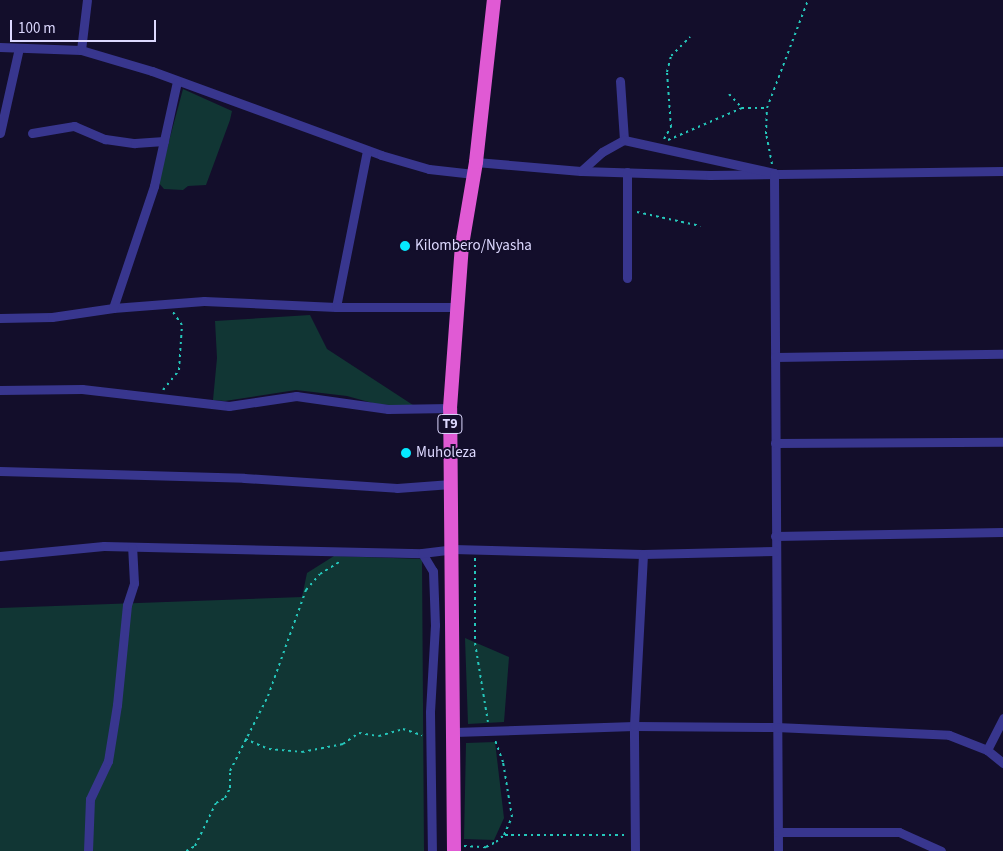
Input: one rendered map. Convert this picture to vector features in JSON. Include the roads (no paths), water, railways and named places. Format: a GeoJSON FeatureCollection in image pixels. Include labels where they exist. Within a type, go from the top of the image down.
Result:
{"type":"FeatureCollection","features":[{"type":"Feature","properties":{"kind":"highway","name":"T9"},"geometry":{"type":"LineString","coordinates":[[454,849],[453,550],[450,408],[462,245],[475,168],[494,0]]}},
{"type":"Feature","properties":{"kind":"street"},"geometry":{"type":"LineString","coordinates":[[81,50],[87,0]]}},
{"type":"Feature","properties":{"kind":"street"},"geometry":{"type":"LineString","coordinates":[[0,46],[81,50],[177,80],[367,151],[429,169],[475,168],[774,173],[1003,171]]}},
{"type":"Feature","properties":{"kind":"street"},"geometry":{"type":"LineString","coordinates":[[0,133],[19,48]]}},
{"type":"Feature","properties":{"kind":"street"},"geometry":{"type":"LineString","coordinates":[[113,308],[154,186],[177,80]]}},
{"type":"Feature","properties":{"kind":"street"},"geometry":{"type":"LineString","coordinates":[[620,81],[624,140]]}},
{"type":"Feature","properties":{"kind":"street"},"geometry":{"type":"LineString","coordinates":[[32,132],[74,126],[105,139],[135,143],[164,141]]}},
{"type":"Feature","properties":{"kind":"street"},"geometry":{"type":"LineString","coordinates":[[581,171],[602,152],[624,140],[774,173]]}},
{"type":"Feature","properties":{"kind":"street"},"geometry":{"type":"LineString","coordinates":[[336,307],[367,151]]}},
{"type":"Feature","properties":{"kind":"street"},"geometry":{"type":"LineString","coordinates":[[626,172],[627,278]]}},
{"type":"Feature","properties":{"kind":"street"},"geometry":{"type":"LineString","coordinates":[[774,173],[778,851]]}},
{"type":"Feature","properties":{"kind":"street"},"geometry":{"type":"LineString","coordinates":[[0,318],[52,317],[172,302],[336,307],[456,307]]}},
{"type":"Feature","properties":{"kind":"street"},"geometry":{"type":"LineString","coordinates":[[774,357],[1003,354]]}},
{"type":"Feature","properties":{"kind":"street"},"geometry":{"type":"LineString","coordinates":[[0,390],[82,389],[229,406],[296,396],[388,408],[450,408]]}},
{"type":"Feature","properties":{"kind":"street"},"geometry":{"type":"LineString","coordinates":[[775,442],[1003,442]]}},
{"type":"Feature","properties":{"kind":"street"},"geometry":{"type":"LineString","coordinates":[[0,471],[244,478],[397,488],[451,484]]}},
{"type":"Feature","properties":{"kind":"street"},"geometry":{"type":"LineString","coordinates":[[775,536],[1003,532]]}},
{"type":"Feature","properties":{"kind":"street"},"geometry":{"type":"LineString","coordinates":[[0,556],[74,547],[422,553],[453,550],[643,554],[775,551]]}},
{"type":"Feature","properties":{"kind":"street"},"geometry":{"type":"LineString","coordinates":[[88,851],[90,799],[108,761],[117,705],[127,605],[134,583],[132,548]]}},
{"type":"Feature","properties":{"kind":"street"},"geometry":{"type":"LineString","coordinates":[[422,553],[433,571],[436,625],[430,737],[432,851]]}},
{"type":"Feature","properties":{"kind":"street"},"geometry":{"type":"LineString","coordinates":[[635,851],[634,726],[643,554]]}},
{"type":"Feature","properties":{"kind":"street"},"geometry":{"type":"LineString","coordinates":[[987,750],[1003,718]]}},
{"type":"Feature","properties":{"kind":"street"},"geometry":{"type":"LineString","coordinates":[[454,732],[490,733],[634,726],[776,727],[949,735],[987,750],[1003,763]]}},
{"type":"Feature","properties":{"kind":"street"},"geometry":{"type":"LineString","coordinates":[[778,832],[899,832],[941,851]]}},
{"type":"Feature","properties":{"kind":"place","name":"Kilombero/Nyasha"},"geometry":{"type":"Point","coordinates":[405,246]}},
{"type":"Feature","properties":{"kind":"place","name":"Muholeza"},"geometry":{"type":"Point","coordinates":[406,453]}}]}
